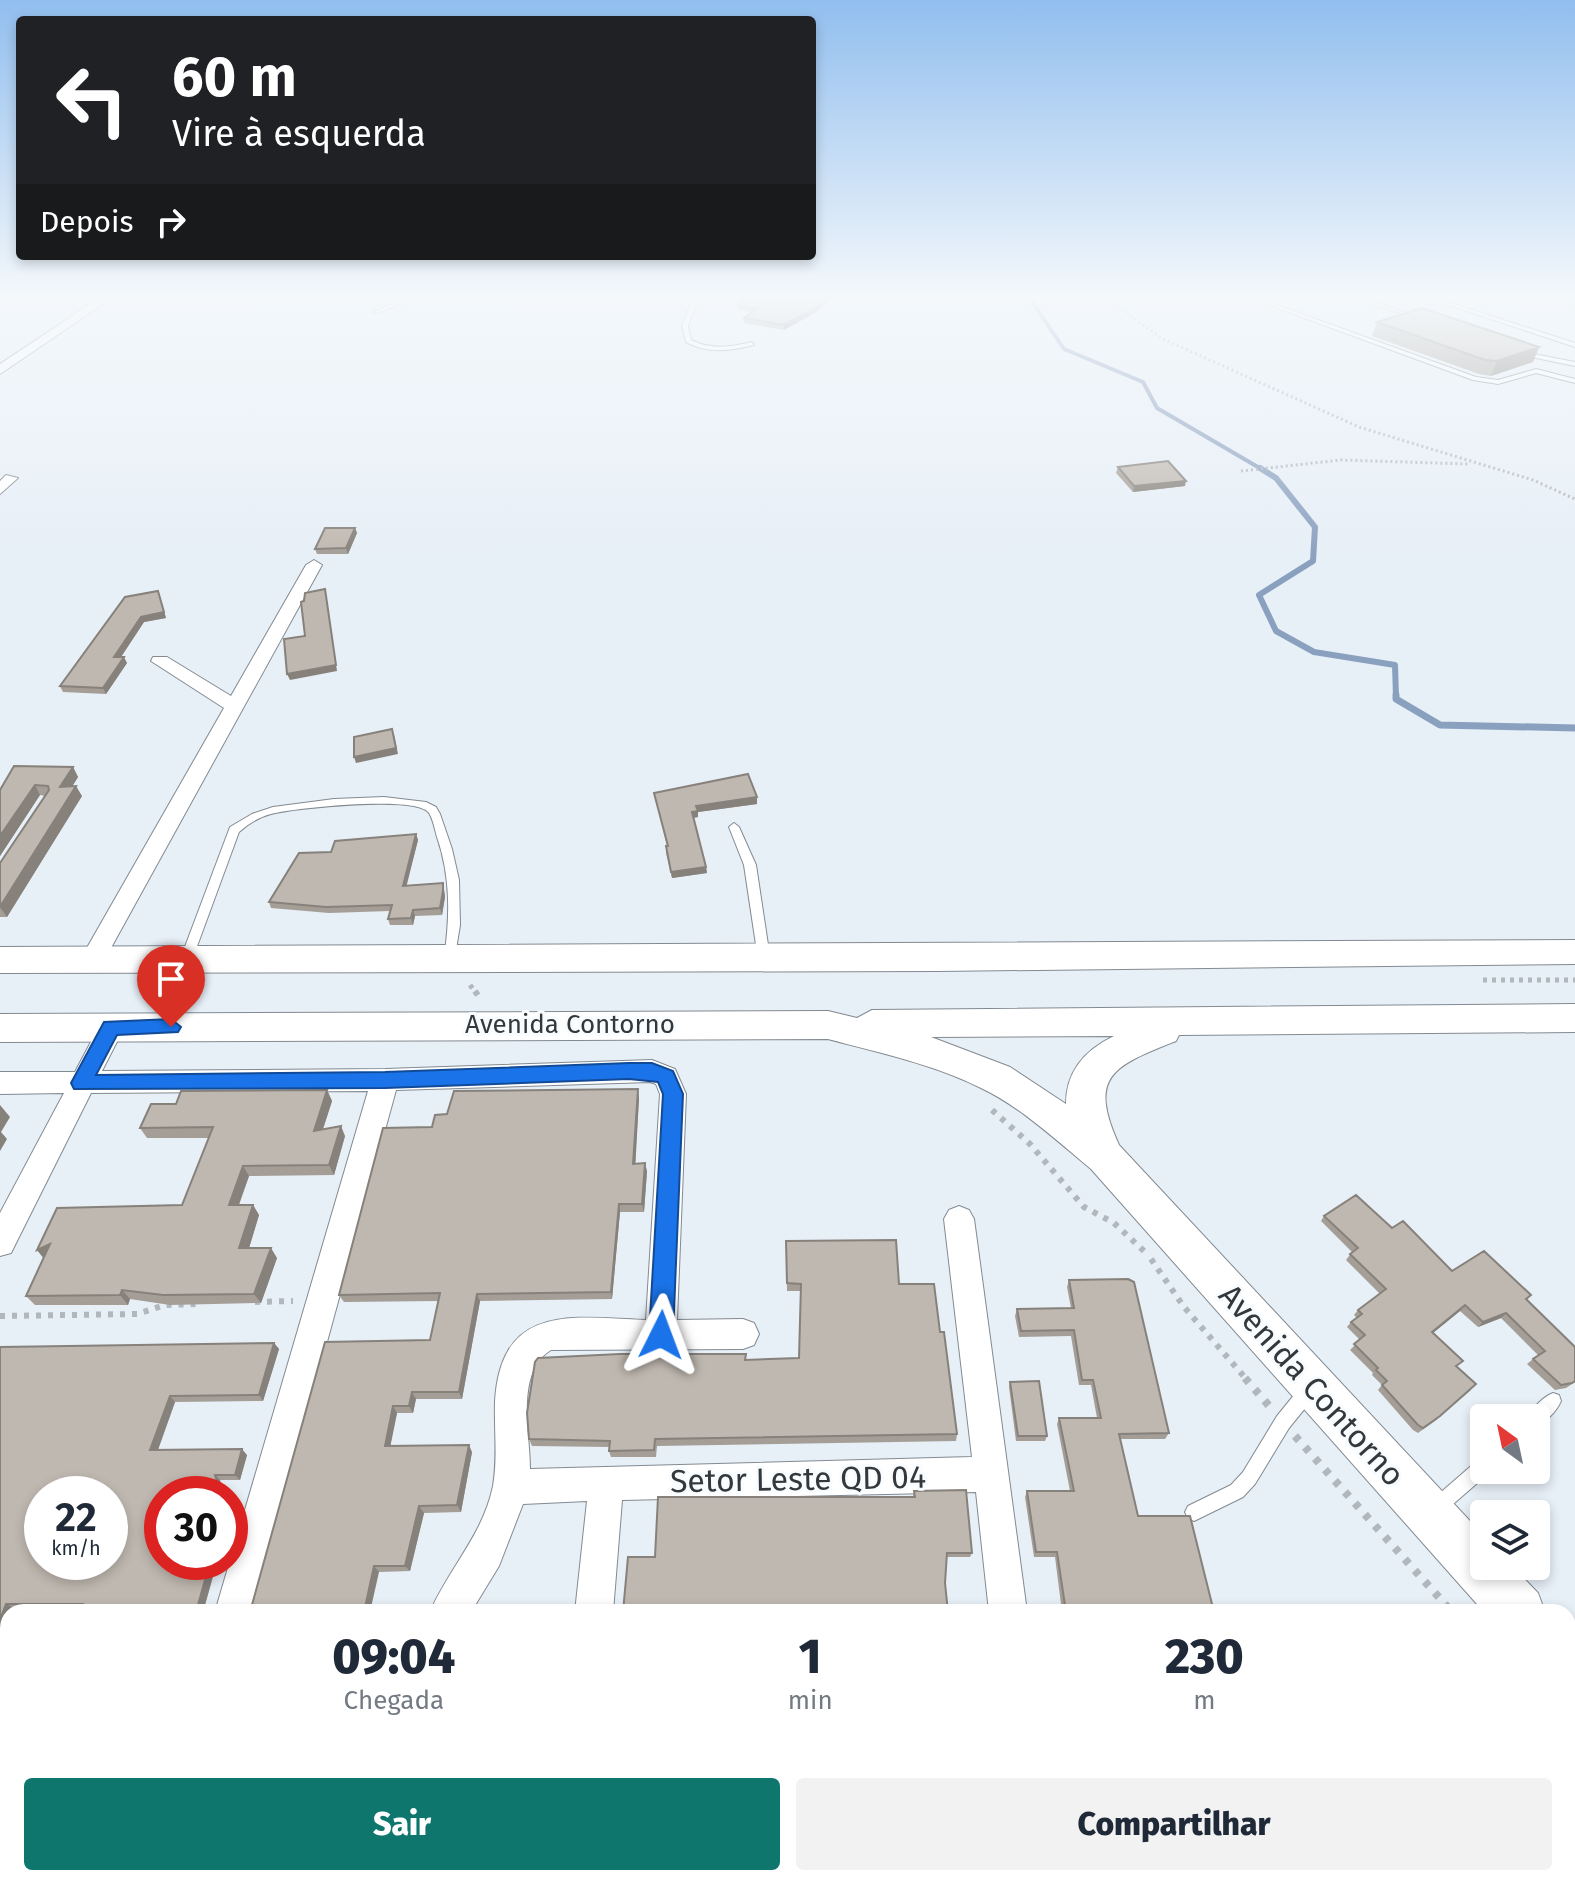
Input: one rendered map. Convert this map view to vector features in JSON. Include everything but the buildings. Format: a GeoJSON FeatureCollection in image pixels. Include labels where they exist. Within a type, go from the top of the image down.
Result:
{"type":"FeatureCollection","features":[{"type":"Feature","properties":{"kind":"main road"},"geometry":{"type":"LineString","coordinates":[[0,960],[186,960],[460,972],[764,958],[1575,952]]}},
{"type":"Feature","properties":{"kind":"main road"},"geometry":{"type":"LineString","coordinates":[[828,1025],[1575,1018]]}},
{"type":"Feature","properties":{"kind":"main road","name":"Avenida Contorno"},"geometry":{"type":"LineString","coordinates":[[0,1028],[499,1023],[828,1025],[931,1052],[997,1078],[1050,1113],[1105,1157],[1512,1604]]}},
{"type":"Feature","properties":{"kind":"main road","name":"Avenida Contorno"},"geometry":{"type":"LineString","coordinates":[[1105,1157],[1086,1120],[1083,1097],[1087,1078],[1099,1062],[1122,1046],[1187,1023]]}},
{"type":"Feature","properties":{"kind":"street"},"geometry":{"type":"LineString","coordinates":[[92,960],[314,565]]}},
{"type":"Feature","properties":{"kind":"street"},"geometry":{"type":"LineString","coordinates":[[160,661],[235,706]]}},
{"type":"Feature","properties":{"kind":"street"},"geometry":{"type":"LineString","coordinates":[[0,1243],[111,1028]]}},
{"type":"Feature","properties":{"kind":"street"},"geometry":{"type":"LineString","coordinates":[[0,1083],[385,1080],[652,1071],[666,1077],[673,1094],[661,1335]]}},
{"type":"Feature","properties":{"kind":"street"},"geometry":{"type":"LineString","coordinates":[[236,1604],[385,1080]]}},
{"type":"Feature","properties":{"kind":"street"},"geometry":{"type":"LineString","coordinates":[[959,1219],[1007,1604]]}},
{"type":"Feature","properties":{"kind":"street"},"geometry":{"type":"LineString","coordinates":[[455,1604],[481,1568],[510,1487],[514,1456],[512,1378],[524,1350],[548,1335],[743,1334]]}},
{"type":"Feature","properties":{"kind":"street","name":"Setor Leste QD 04"},"geometry":{"type":"LineString","coordinates":[[510,1487],[990,1474]]}},
{"type":"Feature","properties":{"kind":"street"},"geometry":{"type":"LineString","coordinates":[[595,1604],[606,1483]]}},
{"type":"Feature","properties":{"kind":"lane"},"geometry":{"type":"LineString","coordinates":[[186,960],[234,830],[243,822],[278,809],[396,800],[421,803],[432,808],[443,837],[458,900],[460,972]]}},
{"type":"Feature","properties":{"kind":"lane"},"geometry":{"type":"LineString","coordinates":[[734,827],[750,865],[764,958]]}},
{"type":"Feature","properties":{"kind":"lane"},"geometry":{"type":"LineString","coordinates":[[1194,1512],[1237,1491],[1249,1478],[1283,1422],[1313,1385]]}},
{"type":"Feature","properties":{"kind":"lane"},"geometry":{"type":"LineString","coordinates":[[1550,1404],[1553,1401]]}},
{"type":"Feature","properties":{"kind":"lane"},"geometry":{"type":"LineString","coordinates":[[1429,1513],[1470,1478]]}},
{"type":"Feature","properties":{"kind":"path"},"geometry":{"type":"LineString","coordinates":[[1260,384],[1372,432],[1533,480],[1575,499]]}},
{"type":"Feature","properties":{"kind":"path"},"geometry":{"type":"LineString","coordinates":[[1241,471],[1341,460],[1477,464]]}},
{"type":"Feature","properties":{"kind":"path"},"geometry":{"type":"LineString","coordinates":[[460,972],[499,1023]]}},
{"type":"Feature","properties":{"kind":"path"},"geometry":{"type":"LineString","coordinates":[[988,1108],[1030,1144],[1084,1207],[1114,1223],[1150,1257],[1184,1307],[1445,1604]]}},
{"type":"Feature","properties":{"kind":"path"},"geometry":{"type":"LineString","coordinates":[[244,1302],[322,1300]]}},
{"type":"Feature","properties":{"kind":"path"},"geometry":{"type":"LineString","coordinates":[[0,1316],[137,1314],[165,1305],[212,1304]]}},
{"type":"Feature","properties":{"kind":"waterway"},"geometry":{"type":"LineString","coordinates":[[1144,384],[1157,408],[1263,470]]}},
{"type":"Feature","properties":{"kind":"waterway"},"geometry":{"type":"LineString","coordinates":[[1260,468],[1276,478],[1315,527],[1313,561],[1259,595],[1276,631],[1314,652],[1395,665],[1396,697]]}},
{"type":"Feature","properties":{"kind":"waterway"},"geometry":{"type":"LineString","coordinates":[[1396,697],[1440,725],[1575,728]]}},
{"type":"Feature","properties":{"kind":"route"},"geometry":{"type":"LineString","coordinates":[[171,1027],[111,1028],[81,1083],[385,1080],[629,1071],[652,1071],[666,1077],[673,1094],[661,1335]]}}]}
